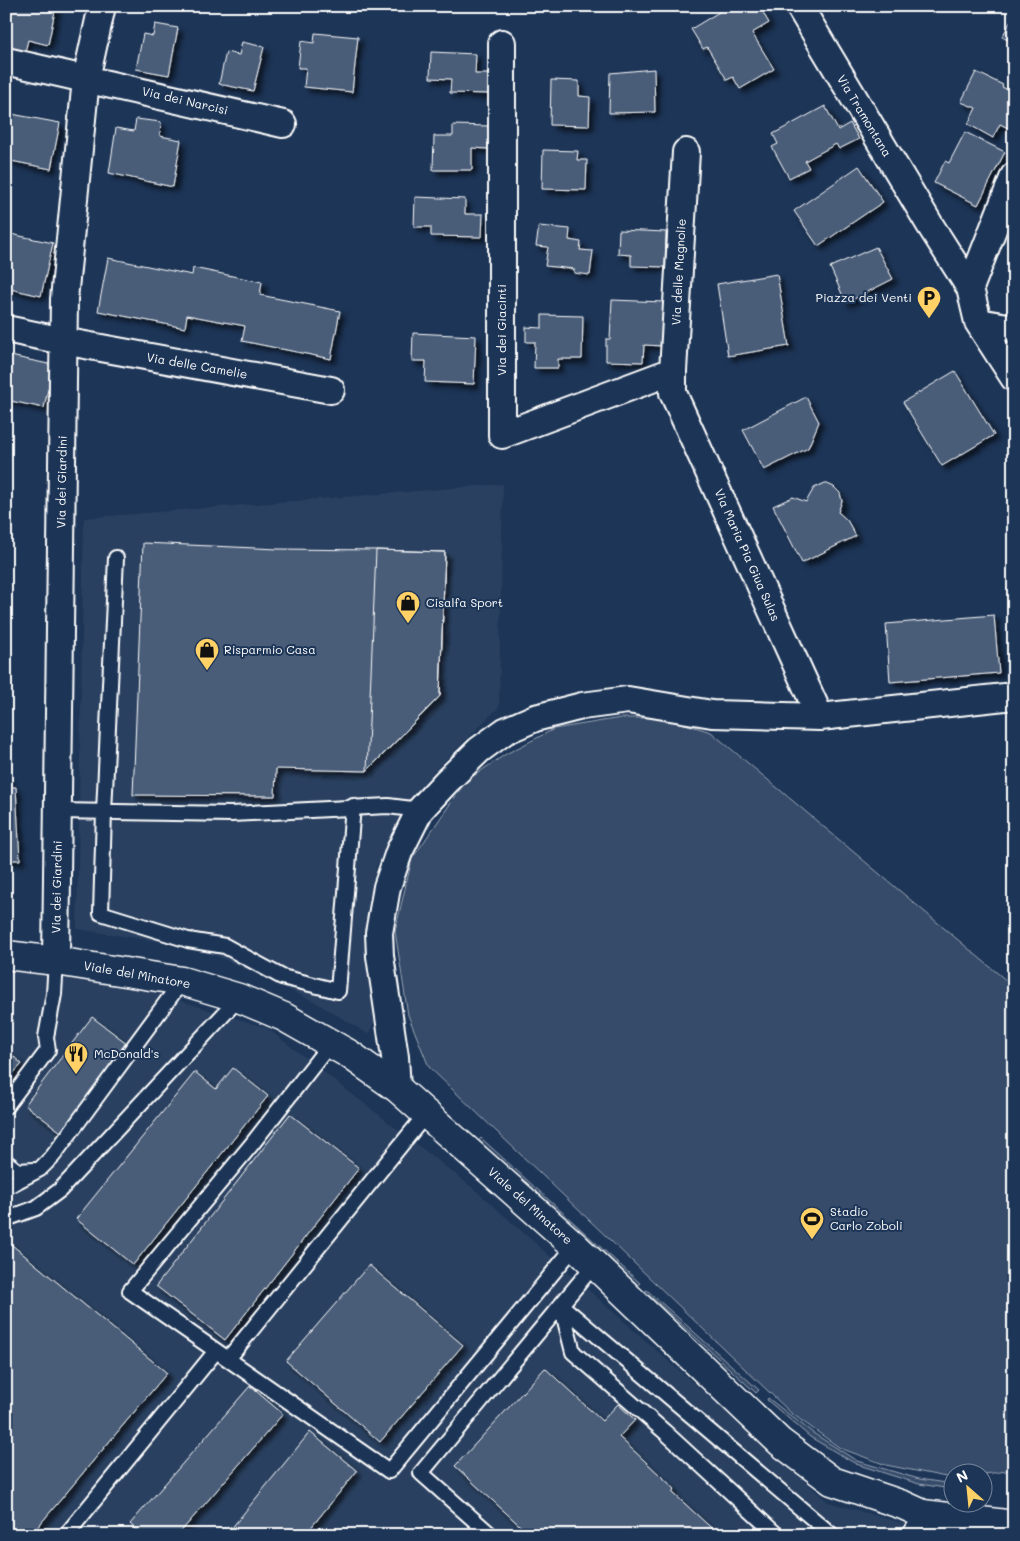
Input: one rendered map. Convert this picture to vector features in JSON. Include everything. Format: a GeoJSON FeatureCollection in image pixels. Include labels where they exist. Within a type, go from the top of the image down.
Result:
{"type":"FeatureCollection","features":[{"type":"Feature","properties":{"kind":"main road","name":"Viale del Minatore"},"geometry":{"type":"LineString","coordinates":[[6,955],[182,981],[239,998],[284,1017],[349,1054],[397,1088],[574,1246],[780,1442],[832,1481],[903,1505],[916,1524],[1014,1526]]}},
{"type":"Feature","properties":{"kind":"street","name":"Via dei Giardini"},"geometry":{"type":"LineString","coordinates":[[56,961],[64,299],[86,79],[102,6]]}},
{"type":"Feature","properties":{"kind":"street","name":"Via Tramontana"},"geometry":{"type":"LineString","coordinates":[[799,6],[930,225],[970,288]]}},
{"type":"Feature","properties":{"kind":"street","name":"Via dei Giacinti"},"geometry":{"type":"LineString","coordinates":[[502,42],[502,435],[673,382]]}},
{"type":"Feature","properties":{"kind":"street","name":"Via dei Narcisi"},"geometry":{"type":"LineString","coordinates":[[6,61],[283,124]]}},
{"type":"Feature","properties":{"kind":"street","name":"Via delle Magnolie"},"geometry":{"type":"LineString","coordinates":[[673,382],[686,152]]}},
{"type":"Feature","properties":{"kind":"street"},"geometry":{"type":"LineString","coordinates":[[1014,176],[970,288],[978,322],[1014,378]]}},
{"type":"Feature","properties":{"kind":"street"},"geometry":{"type":"LineString","coordinates":[[978,322],[1014,328]]}},
{"type":"Feature","properties":{"kind":"street","name":"Via delle Camelie"},"geometry":{"type":"LineString","coordinates":[[6,328],[63,341],[331,390]]}},
{"type":"Feature","properties":{"kind":"street","name":"Via Maria Pia Giua Sulas"},"geometry":{"type":"LineString","coordinates":[[673,382],[820,717]]}},
{"type":"Feature","properties":{"kind":"street"},"geometry":{"type":"LineString","coordinates":[[397,1088],[395,1057],[380,956],[379,933],[387,887],[399,852],[420,810],[479,750],[505,731],[535,718],[582,706],[628,700],[712,714],[820,717],[1014,696]]}},
{"type":"Feature","properties":{"kind":"lane"},"geometry":{"type":"LineString","coordinates":[[116,558],[101,913],[188,940],[225,946],[282,977],[338,991],[353,806]]}},
{"type":"Feature","properties":{"kind":"lane"},"geometry":{"type":"LineString","coordinates":[[58,811],[231,814],[287,812],[353,806],[388,806],[420,810]]}},
{"type":"Feature","properties":{"kind":"lane"},"geometry":{"type":"LineString","coordinates":[[6,1106],[48,1050],[46,1037],[54,994],[56,961]]}},
{"type":"Feature","properties":{"kind":"lane"},"geometry":{"type":"LineString","coordinates":[[6,1187],[40,1169],[59,1148],[182,981]]}},
{"type":"Feature","properties":{"kind":"lane"},"geometry":{"type":"LineString","coordinates":[[6,1219],[36,1208],[60,1190],[239,998]]}},
{"type":"Feature","properties":{"kind":"lane"},"geometry":{"type":"LineString","coordinates":[[330,1044],[252,1144],[130,1290],[389,1471],[574,1246]]}},
{"type":"Feature","properties":{"kind":"lane"},"geometry":{"type":"LineString","coordinates":[[66,1535],[222,1355],[426,1114]]}},
{"type":"Feature","properties":{"kind":"lane"},"geometry":{"type":"LineString","coordinates":[[6,1162],[18,1171],[40,1169]]}},
{"type":"Feature","properties":{"kind":"lane"},"geometry":{"type":"LineString","coordinates":[[491,1535],[421,1473],[594,1265]]}},
{"type":"Feature","properties":{"kind":"lane"},"geometry":{"type":"LineString","coordinates":[[561,1305],[572,1352],[664,1432],[777,1535]]}},
{"type":"Feature","properties":{"kind":"lane"},"geometry":{"type":"LineString","coordinates":[[561,1305],[832,1535]]}},
{"type":"Feature","properties":{"kind":"lane"},"geometry":{"type":"LineString","coordinates":[[1012,1535],[1014,1526]]}},
{"type":"Feature","properties":{"kind":"shaded area"},"geometry":{"type":"Polygon","coordinates":[[[503,484],[499,707],[432,773],[399,819],[376,867],[365,921],[366,955],[375,1021],[368,1034],[315,1002],[217,956],[162,942],[77,929],[84,518],[503,484]]]}},
{"type":"Feature","properties":{"kind":"shaded area","name":"Stadio Carlo Zoboli"},"geometry":{"type":"Polygon","coordinates":[[[621,718],[665,718],[711,732],[1014,987],[1014,1469],[992,1473],[992,1464],[942,1464],[942,1476],[886,1465],[840,1448],[791,1413],[429,1067],[408,1015],[395,931],[412,859],[466,781],[506,754],[554,729],[621,718]]]}},
{"type":"Feature","properties":{"kind":"shaded area"},"geometry":{"type":"Polygon","coordinates":[[[6,969],[108,978],[267,1028],[473,1188],[828,1502],[944,1535],[6,1535],[6,969]]]}},
{"type":"Feature","properties":{"kind":"shaded area"},"geometry":{"type":"Polygon","coordinates":[[[481,1138],[640,1283],[638,1285],[478,1141],[481,1138]]]}},
{"type":"Feature","properties":{"kind":"shaded area"},"geometry":{"type":"Polygon","coordinates":[[[647,1290],[759,1390],[756,1393],[645,1291],[647,1290]]]}},
{"type":"Feature","properties":{"kind":"shaded area"},"geometry":{"type":"Polygon","coordinates":[[[768,1398],[813,1433],[857,1461],[919,1479],[942,1482],[942,1487],[919,1484],[856,1464],[810,1437],[767,1400],[768,1398]]]}},
{"type":"Feature","properties":{"kind":"building"},"geometry":{"type":"Polygon","coordinates":[[[6,6],[56,6],[48,45],[28,40],[25,52],[6,48],[6,6]]]}},
{"type":"Feature","properties":{"kind":"building"},"geometry":{"type":"Polygon","coordinates":[[[729,6],[759,6],[769,23],[752,33],[774,69],[740,89],[733,77],[727,80],[707,47],[703,49],[691,29],[729,6]]]}},
{"type":"Feature","properties":{"kind":"building"},"geometry":{"type":"Polygon","coordinates":[[[1014,15],[1014,43],[1002,37],[1014,15]]]}},
{"type":"Feature","properties":{"kind":"building"},"geometry":{"type":"Polygon","coordinates":[[[155,24],[178,28],[169,75],[136,69],[143,34],[153,36],[155,24]]]}},
{"type":"Feature","properties":{"kind":"building"},"geometry":{"type":"Polygon","coordinates":[[[315,33],[358,37],[352,92],[304,87],[306,68],[298,68],[301,41],[314,43],[315,33]]]}},
{"type":"Feature","properties":{"kind":"building"},"geometry":{"type":"Polygon","coordinates":[[[242,42],[264,47],[253,91],[219,84],[226,52],[239,55],[242,42]]]}},
{"type":"Feature","properties":{"kind":"building"},"geometry":{"type":"Polygon","coordinates":[[[431,52],[476,54],[475,74],[491,74],[490,94],[450,93],[451,79],[430,78],[431,52]]]}},
{"type":"Feature","properties":{"kind":"building"},"geometry":{"type":"Polygon","coordinates":[[[654,69],[655,112],[609,113],[610,73],[654,69]]]}},
{"type":"Feature","properties":{"kind":"building"},"geometry":{"type":"Polygon","coordinates":[[[976,72],[1003,85],[1002,87],[1014,93],[1014,131],[1000,124],[993,138],[968,124],[976,108],[961,102],[976,72]]]}},
{"type":"Feature","properties":{"kind":"building"},"geometry":{"type":"Polygon","coordinates":[[[551,80],[579,81],[579,96],[590,97],[589,126],[550,125],[551,80]]]}},
{"type":"Feature","properties":{"kind":"building"},"geometry":{"type":"Polygon","coordinates":[[[825,106],[838,130],[850,123],[859,139],[839,149],[836,144],[805,161],[809,168],[789,178],[772,147],[778,144],[773,134],[825,106]]]}},
{"type":"Feature","properties":{"kind":"building"},"geometry":{"type":"Polygon","coordinates":[[[6,113],[60,123],[51,169],[6,160],[6,113]]]}},
{"type":"Feature","properties":{"kind":"building"},"geometry":{"type":"Polygon","coordinates":[[[136,119],[161,122],[160,136],[181,140],[173,187],[109,173],[116,128],[134,131],[136,119]]]}},
{"type":"Feature","properties":{"kind":"building"},"geometry":{"type":"Polygon","coordinates":[[[453,125],[489,126],[488,149],[472,148],[472,170],[433,170],[434,136],[453,136],[453,125]]]}},
{"type":"Feature","properties":{"kind":"building"},"geometry":{"type":"Polygon","coordinates":[[[965,132],[1005,152],[978,205],[934,183],[945,161],[949,163],[965,132]]]}},
{"type":"Feature","properties":{"kind":"building"},"geometry":{"type":"Polygon","coordinates":[[[543,150],[578,151],[577,160],[587,160],[586,190],[542,189],[543,150]]]}},
{"type":"Feature","properties":{"kind":"building"},"geometry":{"type":"Polygon","coordinates":[[[859,166],[883,202],[818,246],[794,211],[859,166]]]}},
{"type":"Feature","properties":{"kind":"building"},"geometry":{"type":"Polygon","coordinates":[[[415,197],[465,199],[465,214],[483,214],[482,237],[431,236],[431,227],[414,227],[415,197]]]}},
{"type":"Feature","properties":{"kind":"building"},"geometry":{"type":"Polygon","coordinates":[[[539,226],[570,229],[569,240],[581,242],[580,250],[593,251],[590,275],[574,273],[574,269],[545,266],[548,247],[536,246],[539,226]]]}},
{"type":"Feature","properties":{"kind":"building"},"geometry":{"type":"Polygon","coordinates":[[[619,230],[666,232],[665,267],[631,266],[631,255],[618,254],[619,230]]]}},
{"type":"Feature","properties":{"kind":"building"},"geometry":{"type":"Polygon","coordinates":[[[6,233],[53,243],[41,296],[6,288],[6,233]]]}},
{"type":"Feature","properties":{"kind":"building"},"geometry":{"type":"Polygon","coordinates":[[[876,247],[893,279],[846,303],[830,267],[876,247]]]}},
{"type":"Feature","properties":{"kind":"building"},"geometry":{"type":"Polygon","coordinates":[[[108,258],[192,275],[193,268],[262,282],[260,295],[340,311],[331,359],[242,341],[245,326],[187,315],[185,328],[98,311],[108,258]]]}},
{"type":"Feature","properties":{"kind":"building"},"geometry":{"type":"Polygon","coordinates":[[[777,274],[789,346],[728,356],[717,284],[777,274]]]}},
{"type":"Feature","properties":{"kind":"building"},"geometry":{"type":"Polygon","coordinates":[[[612,300],[664,302],[663,346],[644,345],[643,362],[606,361],[606,339],[610,339],[612,300]]]}},
{"type":"Feature","properties":{"kind":"building"},"geometry":{"type":"Polygon","coordinates":[[[542,315],[583,316],[582,359],[558,359],[558,368],[534,368],[535,342],[526,342],[526,327],[542,328],[542,315]]]}},
{"type":"Feature","properties":{"kind":"building"},"geometry":{"type":"Polygon","coordinates":[[[413,333],[476,336],[474,384],[425,382],[426,361],[412,361],[413,333]]]}},
{"type":"Feature","properties":{"kind":"building"},"geometry":{"type":"Polygon","coordinates":[[[6,355],[53,365],[44,408],[6,400],[6,355]]]}},
{"type":"Feature","properties":{"kind":"building"},"geometry":{"type":"Polygon","coordinates":[[[955,371],[994,435],[942,466],[903,402],[955,371]]]}},
{"type":"Feature","properties":{"kind":"building"},"geometry":{"type":"Polygon","coordinates":[[[806,397],[819,422],[808,448],[764,470],[743,430],[806,397]]]}},
{"type":"Feature","properties":{"kind":"building"},"geometry":{"type":"Polygon","coordinates":[[[825,483],[834,487],[840,493],[842,501],[838,512],[847,520],[856,536],[802,563],[773,506],[793,497],[806,502],[814,488],[825,483]]]}},
{"type":"Feature","properties":{"kind":"building"},"geometry":{"type":"Polygon","coordinates":[[[143,543],[278,549],[445,552],[440,696],[367,771],[276,769],[275,796],[133,795],[143,543]]]}},
{"type":"Feature","properties":{"kind":"building","name":"Cisalfa Sport"},"geometry":{"type":"Polygon","coordinates":[[[376,550],[445,552],[440,696],[367,771],[376,550]]]}},
{"type":"Feature","properties":{"kind":"building"},"geometry":{"type":"Polygon","coordinates":[[[994,615],[999,673],[890,682],[886,624],[994,615]]]}},
{"type":"Feature","properties":{"kind":"building"},"geometry":{"type":"Polygon","coordinates":[[[6,777],[9,777],[10,787],[16,787],[20,860],[6,860],[6,777]]]}},
{"type":"Feature","properties":{"kind":"building","name":"McDonald's"},"geometry":{"type":"Polygon","coordinates":[[[92,1017],[128,1044],[61,1132],[25,1105],[92,1017]]]}},
{"type":"Feature","properties":{"kind":"building"},"geometry":{"type":"Polygon","coordinates":[[[6,1050],[22,1064],[6,1081],[6,1050]]]}},
{"type":"Feature","properties":{"kind":"building"},"geometry":{"type":"Polygon","coordinates":[[[233,1068],[268,1096],[133,1265],[76,1219],[195,1072],[216,1089],[233,1068]]]}},
{"type":"Feature","properties":{"kind":"building"},"geometry":{"type":"Polygon","coordinates":[[[290,1114],[359,1168],[225,1340],[156,1286],[290,1114]]]}},
{"type":"Feature","properties":{"kind":"building"},"geometry":{"type":"Polygon","coordinates":[[[6,1240],[167,1373],[31,1535],[6,1535],[6,1240]]]}},
{"type":"Feature","properties":{"kind":"building"},"geometry":{"type":"Polygon","coordinates":[[[369,1265],[463,1345],[380,1442],[286,1361],[369,1265]]]}},
{"type":"Feature","properties":{"kind":"building"},"geometry":{"type":"Polygon","coordinates":[[[545,1368],[602,1421],[618,1404],[635,1420],[619,1437],[675,1489],[672,1492],[719,1535],[530,1535],[455,1466],[545,1368]]]}},
{"type":"Feature","properties":{"kind":"building"},"geometry":{"type":"Polygon","coordinates":[[[250,1386],[283,1414],[178,1535],[142,1535],[130,1524],[250,1386]]]}},
{"type":"Feature","properties":{"kind":"building"},"geometry":{"type":"Polygon","coordinates":[[[310,1432],[357,1471],[305,1535],[226,1535],[310,1432]]]}},
{"type":"Feature","properties":{"kind":"place","name":"Piazza dei Venti"},"geometry":{"type":"Point","coordinates":[929,319]}},
{"type":"Feature","properties":{"kind":"place","name":"Cisalfa Sport"},"geometry":{"type":"Point","coordinates":[408,624]}},
{"type":"Feature","properties":{"kind":"place","name":"Risparmio Casa"},"geometry":{"type":"Point","coordinates":[207,671]}},
{"type":"Feature","properties":{"kind":"place","name":"McDonald's"},"geometry":{"type":"Point","coordinates":[76,1075]}},
{"type":"Feature","properties":{"kind":"place","name":"Stadio Carlo Zoboli"},"geometry":{"type":"Point","coordinates":[812,1240]}}]}
